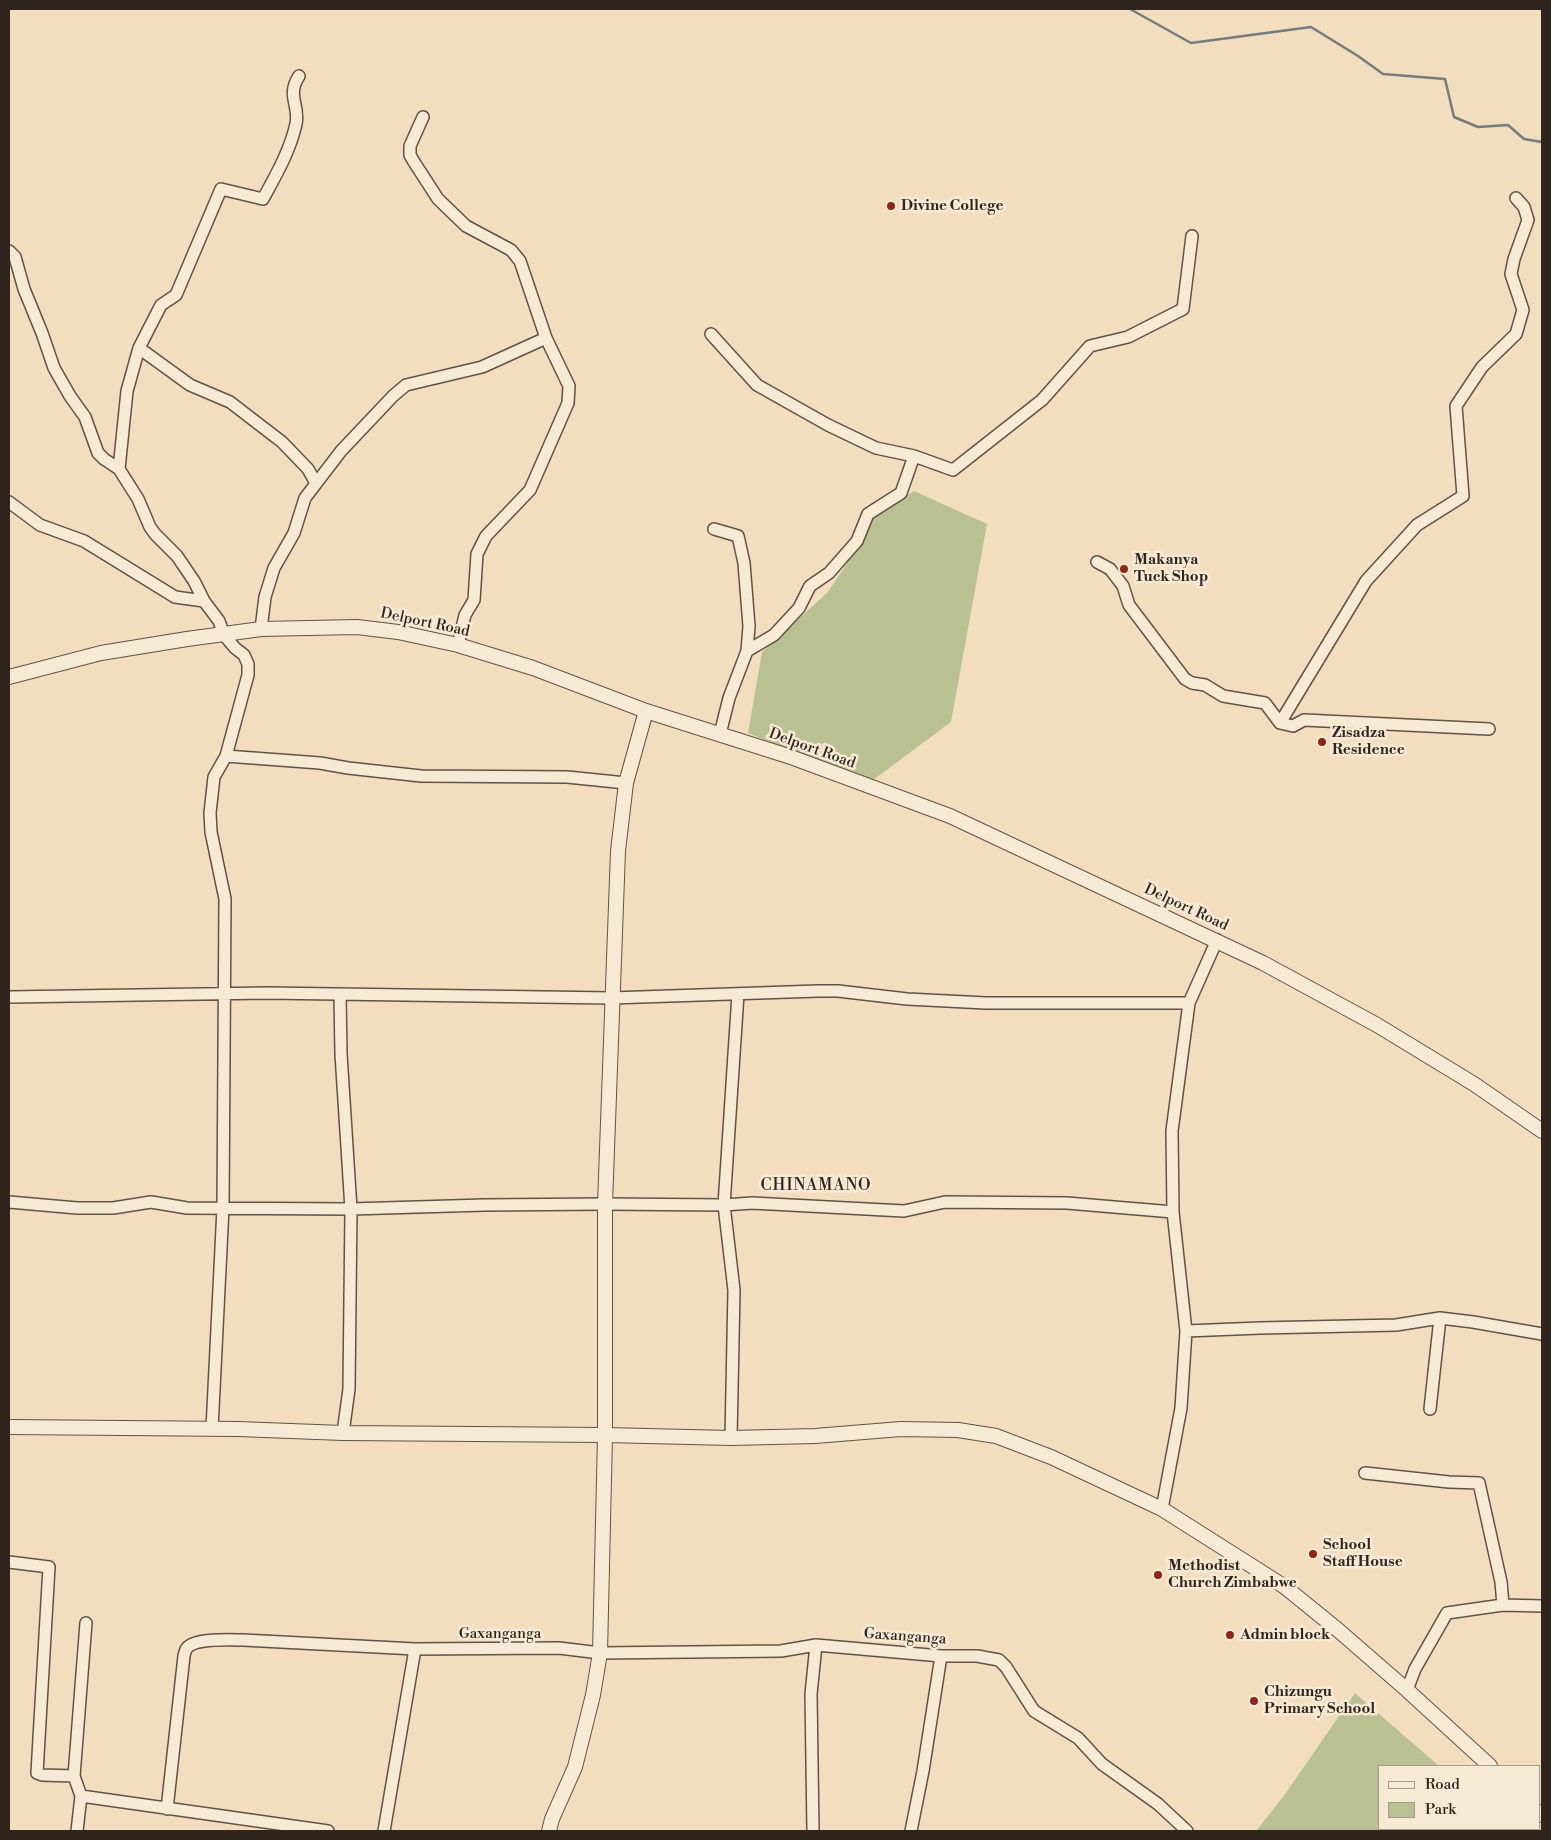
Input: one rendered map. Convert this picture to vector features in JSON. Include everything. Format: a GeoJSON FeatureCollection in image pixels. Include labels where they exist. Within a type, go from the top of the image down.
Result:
{"type":"FeatureCollection","features":[{"type":"Feature","properties":{"kind":"street"},"geometry":{"type":"LineString","coordinates":[[119,469],[127,391],[139,348],[162,305],[176,295],[221,189],[263,198],[284,161],[296,124],[297,117],[293,89],[299,76]]}},
{"type":"Feature","properties":{"kind":"street"},"geometry":{"type":"LineString","coordinates":[[423,117],[410,146],[410,154],[414,162],[438,199],[466,226],[511,250],[520,261],[546,338],[569,386],[568,403],[530,490],[486,536],[477,554],[474,600],[466,615],[458,645]]}},
{"type":"Feature","properties":{"kind":"street"},"geometry":{"type":"LineString","coordinates":[[1280,723],[1366,581],[1417,525],[1463,496],[1456,406],[1482,366],[1516,334],[1522,310],[1511,274],[1514,259],[1528,220],[1524,207],[1516,198]]}},
{"type":"Feature","properties":{"kind":"street"},"geometry":{"type":"LineString","coordinates":[[711,334],[757,385],[828,425],[876,448],[914,456],[952,470],[1042,400],[1090,346],[1128,337],[1182,309],[1192,236]]}},
{"type":"Feature","properties":{"kind":"street"},"geometry":{"type":"LineString","coordinates":[[9,251],[15,257],[24,289],[54,368],[84,417],[98,453],[119,469],[138,499],[155,534],[177,556],[194,580],[204,601],[219,621],[224,635],[244,655],[248,664],[248,675],[226,756],[214,778],[210,814],[211,832],[225,899],[223,1208],[212,1429]]}},
{"type":"Feature","properties":{"kind":"street"},"geometry":{"type":"LineString","coordinates":[[261,629],[265,597],[274,568],[294,533],[305,498],[341,451],[393,396],[406,385],[482,367],[546,338]]}},
{"type":"Feature","properties":{"kind":"street"},"geometry":{"type":"LineString","coordinates":[[139,348],[190,385],[230,402],[282,442],[308,469],[316,483]]}},
{"type":"Feature","properties":{"kind":"street"},"geometry":{"type":"LineString","coordinates":[[747,651],[774,635],[799,608],[810,586],[829,573],[857,541],[868,514],[901,493],[914,456]]}},
{"type":"Feature","properties":{"kind":"street"},"geometry":{"type":"LineString","coordinates":[[9,502],[40,525],[84,541],[175,597],[204,601]]}},
{"type":"Feature","properties":{"kind":"street"},"geometry":{"type":"LineString","coordinates":[[714,529],[738,536],[744,563],[749,626],[747,651],[729,698],[720,734]]}},
{"type":"Feature","properties":{"kind":"street"},"geometry":{"type":"LineString","coordinates":[[1097,562],[1110,569],[1123,586],[1129,605],[1185,679],[1192,683],[1205,685],[1223,696],[1264,703],[1280,723],[1294,726],[1304,720],[1489,729]]}},
{"type":"Feature","properties":{"kind":"street","name":"Delport Road"},"geometry":{"type":"LineString","coordinates":[[9,677],[101,653],[261,629],[358,627],[398,632],[458,645],[533,668],[646,711],[788,756],[950,816],[1263,963],[1377,1025],[1474,1084],[1542,1131]]}},
{"type":"Feature","properties":{"kind":"street"},"geometry":{"type":"LineString","coordinates":[[549,1831],[552,1819],[575,1767],[593,1694],[600,1653],[605,1435],[605,1204],[611,998],[618,851],[626,783],[646,711]]}},
{"type":"Feature","properties":{"kind":"street"},"geometry":{"type":"LineString","coordinates":[[226,756],[320,763],[422,776],[567,777],[626,783]]}},
{"type":"Feature","properties":{"kind":"street"},"geometry":{"type":"LineString","coordinates":[[1162,1509],[1181,1408],[1186,1331],[1173,1212],[1172,1131],[1189,1003],[1217,940]]}},
{"type":"Feature","properties":{"kind":"street"},"geometry":{"type":"LineString","coordinates":[[9,997],[224,994],[611,998],[838,991],[907,999],[986,1003],[1189,1003]]}},
{"type":"Feature","properties":{"kind":"street"},"geometry":{"type":"LineString","coordinates":[[731,1438],[734,1290],[724,1205],[738,994]]}},
{"type":"Feature","properties":{"kind":"street"},"geometry":{"type":"LineString","coordinates":[[340,995],[341,1054],[351,1209],[349,1389],[343,1433]]}},
{"type":"Feature","properties":{"kind":"street"},"geometry":{"type":"LineString","coordinates":[[9,1202],[77,1208],[113,1208],[151,1202],[187,1208],[351,1209],[605,1204],[724,1205],[752,1203],[904,1212],[945,1202],[1067,1203],[1173,1212]]}},
{"type":"Feature","properties":{"kind":"street"},"geometry":{"type":"LineString","coordinates":[[1186,1331],[1396,1325],[1440,1318],[1541,1331]]}},
{"type":"Feature","properties":{"kind":"street"},"geometry":{"type":"LineString","coordinates":[[1430,1409],[1440,1318]]}},
{"type":"Feature","properties":{"kind":"street"},"geometry":{"type":"LineString","coordinates":[[9,1427],[731,1438],[815,1436],[901,1429],[958,1430],[996,1436],[1051,1457],[1162,1509],[1285,1587],[1407,1690],[1489,1765]]}},
{"type":"Feature","properties":{"kind":"street"},"geometry":{"type":"LineString","coordinates":[[1365,1474],[1479,1483],[1501,1582],[1502,1605]]}},
{"type":"Feature","properties":{"kind":"street"},"geometry":{"type":"LineString","coordinates":[[9,1562],[49,1567],[37,1773],[42,1775],[74,1776]]}},
{"type":"Feature","properties":{"kind":"street"},"geometry":{"type":"LineString","coordinates":[[1407,1690],[1415,1669],[1447,1613],[1502,1605],[1542,1606]]}},
{"type":"Feature","properties":{"kind":"street"},"geometry":{"type":"LineString","coordinates":[[77,1831],[81,1796],[74,1776],[86,1623]]}},
{"type":"Feature","properties":{"kind":"street","name":"Gaxanganga"},"geometry":{"type":"LineString","coordinates":[[167,1809],[184,1656],[187,1648],[195,1643],[215,1640],[243,1640],[415,1649],[559,1648],[600,1653],[781,1651],[816,1645],[941,1656],[977,1656],[999,1660],[1006,1667],[1034,1711],[1078,1738],[1102,1764],[1158,1804],[1187,1831]]}},
{"type":"Feature","properties":{"kind":"street"},"geometry":{"type":"LineString","coordinates":[[813,1831],[811,1694],[816,1645]]}},
{"type":"Feature","properties":{"kind":"street"},"geometry":{"type":"LineString","coordinates":[[384,1831],[415,1649]]}},
{"type":"Feature","properties":{"kind":"street"},"geometry":{"type":"LineString","coordinates":[[911,1831],[923,1771],[941,1656]]}},
{"type":"Feature","properties":{"kind":"street"},"geometry":{"type":"LineString","coordinates":[[81,1796],[328,1831]]}},
{"type":"Feature","properties":{"kind":"green space"},"geometry":{"type":"Polygon","coordinates":[[[914,491],[987,524],[951,722],[869,783],[748,733],[762,652],[827,593],[853,555],[873,516],[914,491]]]}},
{"type":"Feature","properties":{"kind":"green space"},"geometry":{"type":"Polygon","coordinates":[[[1355,1693],[1438,1765],[1378,1765],[1378,1830],[1496,1830],[1256,1831],[1283,1797],[1355,1693]]]}},
{"type":"Feature","properties":{"kind":"waterway"},"geometry":{"type":"LineString","coordinates":[[1130,9],[1191,43],[1311,27],[1383,74],[1445,79],[1454,117],[1478,127],[1508,125],[1524,139],[1542,142]]}},
{"type":"Feature","properties":{"kind":"place","name":"Divine College"},"geometry":{"type":"Point","coordinates":[891,206]}},
{"type":"Feature","properties":{"kind":"place","name":"Makanya Tuck Shop"},"geometry":{"type":"Point","coordinates":[1124,569]}},
{"type":"Feature","properties":{"kind":"place","name":"Zisadza Residence"},"geometry":{"type":"Point","coordinates":[1322,742]}},
{"type":"Feature","properties":{"kind":"place","name":"School Staff House"},"geometry":{"type":"Point","coordinates":[1313,1554]}},
{"type":"Feature","properties":{"kind":"place","name":"Methodist Church Zimbabwe"},"geometry":{"type":"Point","coordinates":[1158,1575]}},
{"type":"Feature","properties":{"kind":"place","name":"Admin block"},"geometry":{"type":"Point","coordinates":[1230,1635]}},
{"type":"Feature","properties":{"kind":"place","name":"Chizungu Primary School"},"geometry":{"type":"Point","coordinates":[1254,1701]}},
{"type":"Feature","properties":{"kind":"district","name":"CHINAMANO"},"geometry":{"type":"Point","coordinates":[816,1186]}}]}
